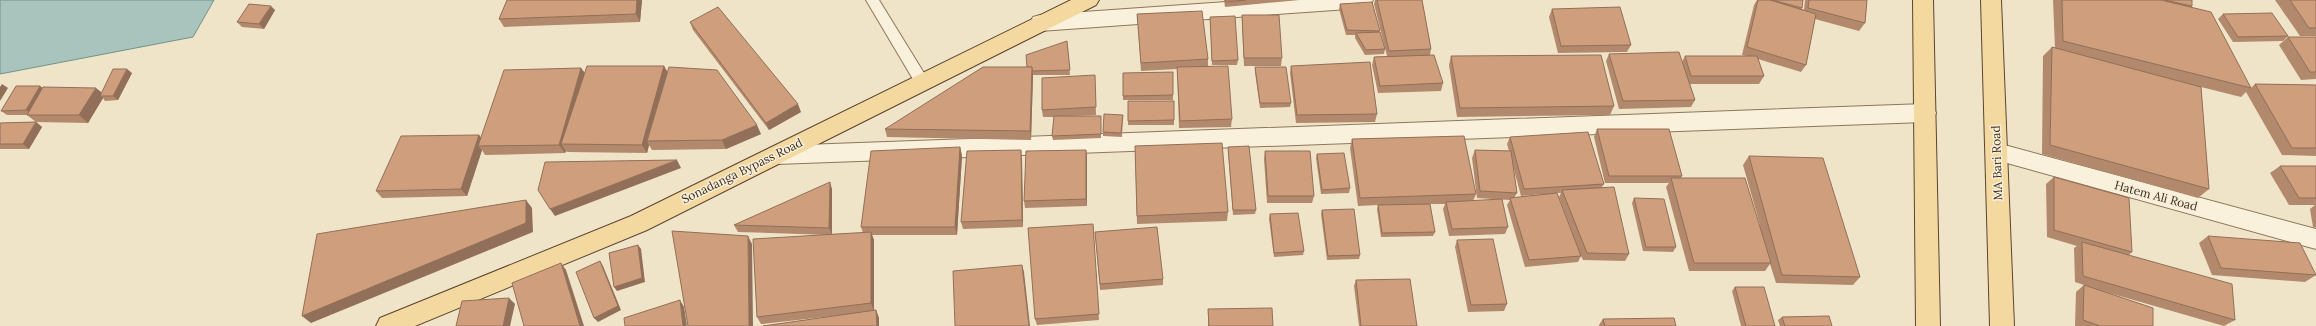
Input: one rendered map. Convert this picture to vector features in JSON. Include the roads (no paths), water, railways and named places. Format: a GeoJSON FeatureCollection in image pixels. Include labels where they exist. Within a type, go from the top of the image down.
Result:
{"type":"FeatureCollection","features":[{"type":"Feature","properties":{"kind":"main road","name":"Sonadanga Bypass Road"},"geometry":{"type":"LineString","coordinates":[[388,326],[639,223],[1089,0]]}},
{"type":"Feature","properties":{"kind":"main road"},"geometry":{"type":"LineString","coordinates":[[1923,0],[1928,326]]}},
{"type":"Feature","properties":{"kind":"main road","name":"MA Bari Road"},"geometry":{"type":"LineString","coordinates":[[1991,0],[2002,326]]}},
{"type":"Feature","properties":{"kind":"street"},"geometry":{"type":"LineString","coordinates":[[1040,23],[1363,0]]}},
{"type":"Feature","properties":{"kind":"street"},"geometry":{"type":"LineString","coordinates":[[776,155],[1925,113]]}},
{"type":"Feature","properties":{"kind":"street","name":"Hatem Ali Road"},"geometry":{"type":"LineString","coordinates":[[1996,152],[2316,239]]}},
{"type":"Feature","properties":{"kind":"lane"},"geometry":{"type":"LineString","coordinates":[[872,0],[922,82]]}},
{"type":"Feature","properties":{"kind":"water"},"geometry":{"type":"Polygon","coordinates":[[[0,0],[214,0],[193,37],[0,74],[0,0]]]}}]}
